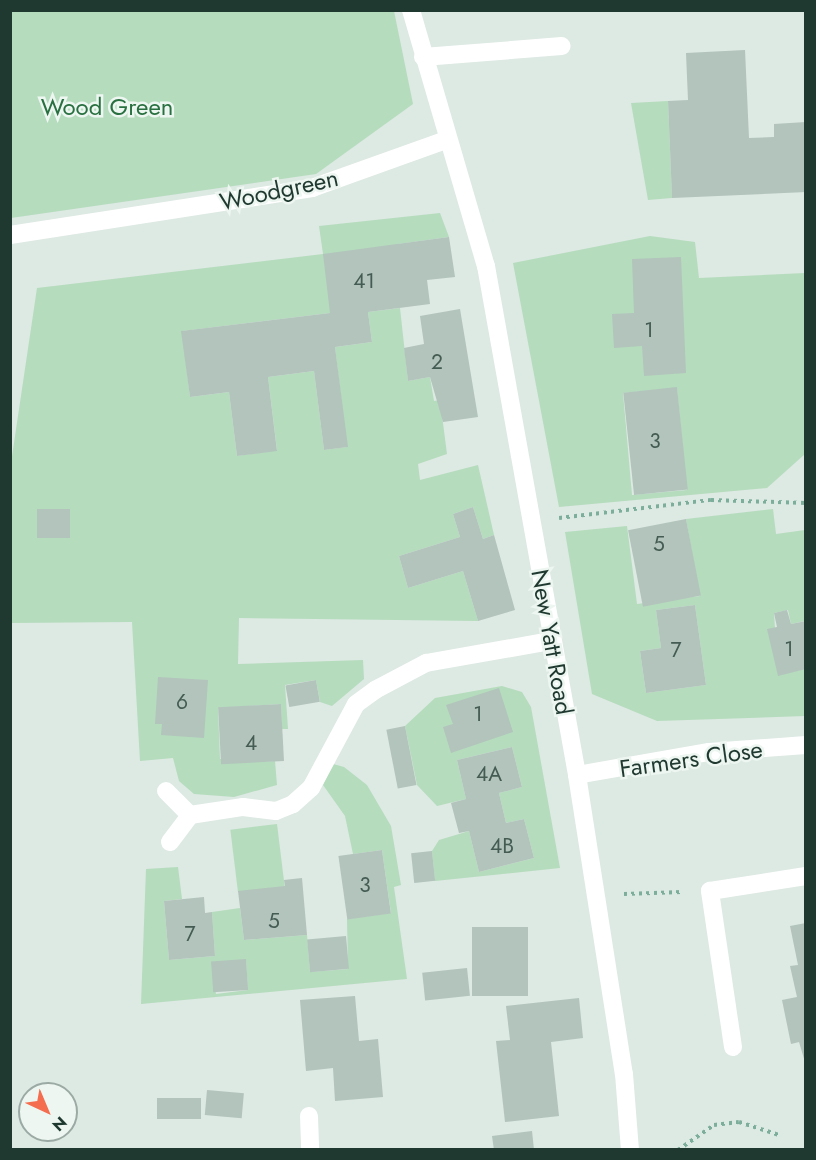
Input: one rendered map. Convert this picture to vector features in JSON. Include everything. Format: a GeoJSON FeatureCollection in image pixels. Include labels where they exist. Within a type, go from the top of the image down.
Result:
{"type":"FeatureCollection","features":[{"type":"Feature","properties":{"kind":"street"},"geometry":{"type":"LineString","coordinates":[[411,10],[446,140]]}},
{"type":"Feature","properties":{"kind":"street"},"geometry":{"type":"LineString","coordinates":[[423,57],[562,46]]}},
{"type":"Feature","properties":{"kind":"street","name":"Woodgreen"},"geometry":{"type":"LineString","coordinates":[[10,235],[312,188],[446,140]]}},
{"type":"Feature","properties":{"kind":"street","name":"New Yatt Road"},"geometry":{"type":"LineString","coordinates":[[446,140],[486,266],[551,641],[577,776],[624,1074],[630,1149]]}},
{"type":"Feature","properties":{"kind":"street"},"geometry":{"type":"LineString","coordinates":[[170,842],[190,815],[243,807],[276,811],[292,804],[311,788],[356,704],[375,690],[426,663],[551,641]]}},
{"type":"Feature","properties":{"kind":"street","name":"Farmers Close"},"geometry":{"type":"LineString","coordinates":[[577,776],[709,752],[806,745]]}},
{"type":"Feature","properties":{"kind":"street"},"geometry":{"type":"LineString","coordinates":[[166,791],[190,815]]}},
{"type":"Feature","properties":{"kind":"street"},"geometry":{"type":"LineString","coordinates":[[733,1047],[710,891],[806,876]]}},
{"type":"Feature","properties":{"kind":"street"},"geometry":{"type":"LineString","coordinates":[[309,1116],[310,1149]]}},
{"type":"Feature","properties":{"kind":"path"},"geometry":{"type":"LineString","coordinates":[[550,519],[711,500],[806,502]]}},
{"type":"Feature","properties":{"kind":"path"},"geometry":{"type":"LineString","coordinates":[[618,895],[710,891]]}},
{"type":"Feature","properties":{"kind":"path"},"geometry":{"type":"LineString","coordinates":[[678,1149],[714,1125],[739,1122],[779,1135]]}},
{"type":"Feature","properties":{"kind":"green space","name":"Wood Green"},"geometry":{"type":"Polygon","coordinates":[[[10,11],[394,11],[413,104],[316,174],[11,218],[10,11]]]}},
{"type":"Feature","properties":{"kind":"green space"},"geometry":{"type":"Polygon","coordinates":[[[668,101],[672,198],[648,200],[631,103],[668,101]]]}},
{"type":"Feature","properties":{"kind":"green space"},"geometry":{"type":"Polygon","coordinates":[[[440,213],[449,237],[398,244],[330,313],[182,331],[190,397],[229,392],[237,456],[277,450],[268,377],[314,371],[324,450],[347,447],[335,347],[372,342],[368,312],[400,308],[408,381],[430,377],[434,401],[440,400],[447,454],[418,464],[420,480],[478,465],[494,535],[483,539],[473,507],[453,514],[460,537],[399,556],[408,588],[463,571],[478,621],[239,618],[238,664],[363,660],[364,679],[332,706],[320,702],[316,680],[285,685],[288,729],[282,729],[281,704],[218,708],[220,759],[262,757],[263,762],[275,761],[277,785],[234,797],[194,794],[179,781],[173,758],[140,761],[132,622],[11,623],[11,463],[37,288],[323,254],[319,226],[440,213]]]}},
{"type":"Feature","properties":{"kind":"green space"},"geometry":{"type":"Polygon","coordinates":[[[650,236],[695,242],[699,278],[805,273],[805,454],[767,488],[559,507],[513,263],[650,236]],[[677,388],[623,393],[632,495],[687,490],[677,388]]]}},
{"type":"Feature","properties":{"kind":"green space"},"geometry":{"type":"Polygon","coordinates":[[[773,509],[776,534],[805,530],[805,621],[791,624],[788,610],[774,613],[778,675],[805,669],[805,716],[657,721],[592,694],[565,532],[627,526],[637,604],[700,596],[686,519],[773,509]],[[695,605],[656,610],[661,648],[640,651],[646,693],[706,685],[695,605]]]}},
{"type":"Feature","properties":{"kind":"green space"},"geometry":{"type":"Polygon","coordinates":[[[502,686],[522,692],[531,707],[560,868],[435,881],[432,851],[439,840],[469,831],[479,872],[534,858],[524,819],[506,823],[499,793],[522,787],[512,747],[457,760],[466,799],[437,806],[417,785],[405,726],[435,698],[502,686]]]}},
{"type":"Feature","properties":{"kind":"green space"},"geometry":{"type":"Polygon","coordinates":[[[333,764],[344,767],[367,785],[391,826],[401,885],[394,887],[407,979],[141,1004],[146,869],[178,867],[182,899],[164,901],[169,960],[215,956],[212,912],[240,908],[244,940],[307,935],[310,972],[348,969],[347,919],[391,913],[382,850],[353,854],[345,816],[323,785],[333,764]],[[246,960],[212,964],[216,994],[248,990],[246,960]]]}},
{"type":"Feature","properties":{"kind":"green space"},"geometry":{"type":"Polygon","coordinates":[[[277,824],[285,887],[238,892],[230,830],[277,824]]]}},
{"type":"Feature","properties":{"kind":"building"},"geometry":{"type":"Polygon","coordinates":[[[745,50],[749,138],[774,137],[774,124],[806,122],[806,192],[672,198],[668,101],[688,100],[686,53],[745,50]]]}},
{"type":"Feature","properties":{"kind":"building"},"geometry":{"type":"Polygon","coordinates":[[[449,237],[455,277],[427,280],[430,304],[368,312],[372,342],[335,347],[348,447],[324,450],[314,371],[268,377],[277,451],[237,456],[229,392],[190,397],[181,331],[330,313],[323,254],[449,237]]]}},
{"type":"Feature","properties":{"kind":"building"},"geometry":{"type":"Polygon","coordinates":[[[681,257],[686,373],[644,376],[642,346],[614,348],[612,314],[634,313],[632,259],[681,257]]]}},
{"type":"Feature","properties":{"kind":"building"},"geometry":{"type":"Polygon","coordinates":[[[460,309],[478,417],[443,422],[430,377],[408,381],[404,348],[424,344],[420,316],[460,309]]]}},
{"type":"Feature","properties":{"kind":"building"},"geometry":{"type":"Polygon","coordinates":[[[677,387],[688,489],[634,495],[623,393],[677,387]]]}},
{"type":"Feature","properties":{"kind":"building"},"geometry":{"type":"Polygon","coordinates":[[[473,507],[483,539],[494,535],[515,610],[478,621],[463,571],[408,588],[399,556],[460,537],[453,514],[473,507]]]}},
{"type":"Feature","properties":{"kind":"building"},"geometry":{"type":"Polygon","coordinates":[[[37,509],[70,509],[70,538],[37,538],[37,509]]]}},
{"type":"Feature","properties":{"kind":"building"},"geometry":{"type":"Polygon","coordinates":[[[686,519],[701,596],[643,607],[628,530],[686,519]]]}},
{"type":"Feature","properties":{"kind":"building"},"geometry":{"type":"Polygon","coordinates":[[[695,605],[706,685],[646,693],[640,651],[661,648],[656,610],[695,605]]]}},
{"type":"Feature","properties":{"kind":"building"},"geometry":{"type":"Polygon","coordinates":[[[787,610],[791,624],[806,621],[806,669],[778,676],[767,629],[777,627],[774,613],[787,610]]]}},
{"type":"Feature","properties":{"kind":"building"},"geometry":{"type":"Polygon","coordinates":[[[158,677],[208,680],[204,738],[161,735],[162,724],[155,724],[158,677]]]}},
{"type":"Feature","properties":{"kind":"building"},"geometry":{"type":"Polygon","coordinates":[[[316,680],[320,702],[289,707],[285,685],[316,680]]]}},
{"type":"Feature","properties":{"kind":"building"},"geometry":{"type":"Polygon","coordinates":[[[499,688],[513,732],[451,753],[443,727],[453,724],[446,705],[499,688]]]}},
{"type":"Feature","properties":{"kind":"building"},"geometry":{"type":"Polygon","coordinates":[[[281,704],[284,761],[221,764],[218,707],[281,704]]]}},
{"type":"Feature","properties":{"kind":"building"},"geometry":{"type":"Polygon","coordinates":[[[405,726],[416,785],[398,789],[386,730],[405,726]]]}},
{"type":"Feature","properties":{"kind":"building"},"geometry":{"type":"Polygon","coordinates":[[[512,747],[522,787],[499,793],[506,823],[524,819],[534,858],[479,872],[469,831],[459,833],[451,803],[466,799],[457,760],[512,747]]]}},
{"type":"Feature","properties":{"kind":"building"},"geometry":{"type":"Polygon","coordinates":[[[382,850],[391,913],[347,920],[338,856],[382,850]]]}},
{"type":"Feature","properties":{"kind":"building"},"geometry":{"type":"Polygon","coordinates":[[[432,851],[435,881],[414,883],[411,853],[432,851]]]}},
{"type":"Feature","properties":{"kind":"building"},"geometry":{"type":"Polygon","coordinates":[[[302,878],[307,935],[244,940],[238,891],[285,886],[284,880],[302,878]]]}},
{"type":"Feature","properties":{"kind":"building"},"geometry":{"type":"Polygon","coordinates":[[[204,897],[205,913],[212,912],[215,956],[169,960],[164,901],[204,897]]]}},
{"type":"Feature","properties":{"kind":"building"},"geometry":{"type":"Polygon","coordinates":[[[806,923],[805,1062],[799,1042],[791,1044],[782,1000],[797,997],[790,966],[798,965],[790,926],[806,923]]]}},
{"type":"Feature","properties":{"kind":"building"},"geometry":{"type":"Polygon","coordinates":[[[472,927],[528,927],[528,996],[472,996],[472,927]]]}},
{"type":"Feature","properties":{"kind":"building"},"geometry":{"type":"Polygon","coordinates":[[[346,936],[349,969],[310,972],[307,939],[346,936]]]}},
{"type":"Feature","properties":{"kind":"building"},"geometry":{"type":"Polygon","coordinates":[[[246,959],[248,990],[213,992],[211,961],[246,959]]]}},
{"type":"Feature","properties":{"kind":"building"},"geometry":{"type":"Polygon","coordinates":[[[467,968],[470,996],[425,1001],[422,973],[467,968]]]}},
{"type":"Feature","properties":{"kind":"building"},"geometry":{"type":"Polygon","coordinates":[[[355,996],[359,1041],[378,1039],[383,1097],[335,1101],[333,1068],[306,1071],[300,1000],[355,996]]]}},
{"type":"Feature","properties":{"kind":"building"},"geometry":{"type":"Polygon","coordinates":[[[579,998],[583,1038],[551,1042],[559,1116],[505,1122],[496,1041],[510,1040],[506,1006],[579,998]]]}},
{"type":"Feature","properties":{"kind":"building"},"geometry":{"type":"Polygon","coordinates":[[[207,1090],[244,1093],[242,1118],[205,1115],[207,1090]]]}},
{"type":"Feature","properties":{"kind":"building"},"geometry":{"type":"Polygon","coordinates":[[[157,1098],[201,1098],[201,1119],[157,1119],[157,1098]]]}},
{"type":"Feature","properties":{"kind":"building"},"geometry":{"type":"Polygon","coordinates":[[[532,1131],[534,1150],[494,1150],[492,1136],[532,1131]]]}}]}
